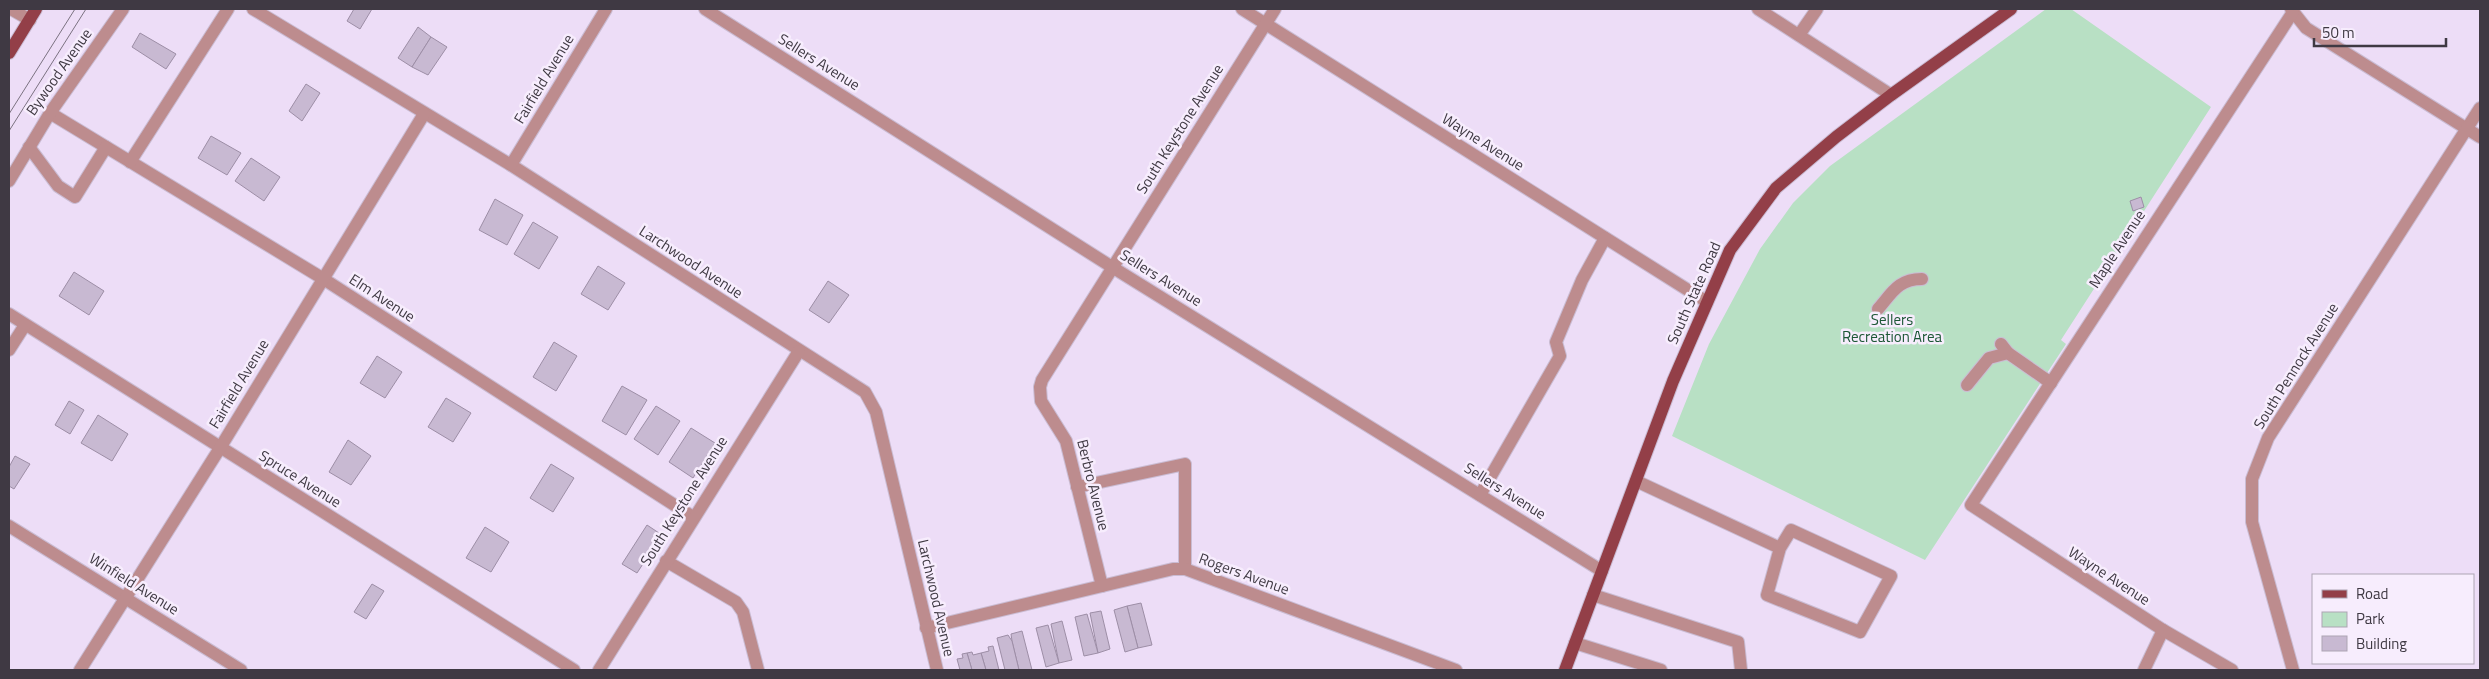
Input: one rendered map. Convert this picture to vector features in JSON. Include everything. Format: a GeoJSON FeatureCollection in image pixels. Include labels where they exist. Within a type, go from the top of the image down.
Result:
{"type":"FeatureCollection","features":[{"type":"Feature","properties":{"kind":"main road","name":"South State Road"},"geometry":{"type":"LineString","coordinates":[[1565,670],[1706,302],[1730,250],[1776,188],[1836,137],[1891,95],[2011,9]]}},
{"type":"Feature","properties":{"kind":"main road"},"geometry":{"type":"LineString","coordinates":[[9,53],[33,14]]}},
{"type":"Feature","properties":{"kind":"street"},"geometry":{"type":"LineString","coordinates":[[11,9],[33,14]]}},
{"type":"Feature","properties":{"kind":"street","name":"Bywood Avenue"},"geometry":{"type":"LineString","coordinates":[[9,182],[50,113],[123,9]]}},
{"type":"Feature","properties":{"kind":"street"},"geometry":{"type":"LineString","coordinates":[[130,162],[228,9]]}},
{"type":"Feature","properties":{"kind":"street","name":"Larchwood Avenue"},"geometry":{"type":"LineString","coordinates":[[253,9],[511,165],[865,392],[876,412],[937,670]]}},
{"type":"Feature","properties":{"kind":"street","name":"Fairfield Avenue"},"geometry":{"type":"LineString","coordinates":[[511,165],[606,9]]}},
{"type":"Feature","properties":{"kind":"street","name":"Sellers Avenue"},"geometry":{"type":"LineString","coordinates":[[705,9],[1112,267],[1602,571]]}},
{"type":"Feature","properties":{"kind":"street","name":"Wayne Avenue"},"geometry":{"type":"LineString","coordinates":[[1242,9],[1706,302]]}},
{"type":"Feature","properties":{"kind":"street","name":"South Keystone Avenue"},"geometry":{"type":"LineString","coordinates":[[1112,267],[1275,9]]}},
{"type":"Feature","properties":{"kind":"street"},"geometry":{"type":"LineString","coordinates":[[1758,9],[1891,95]]}},
{"type":"Feature","properties":{"kind":"street"},"geometry":{"type":"LineString","coordinates":[[1799,35],[1817,9]]}},
{"type":"Feature","properties":{"kind":"street"},"geometry":{"type":"LineString","coordinates":[[2292,10],[2306,28],[2480,137]]}},
{"type":"Feature","properties":{"kind":"street","name":"Maple Avenue"},"geometry":{"type":"LineString","coordinates":[[1971,505],[2292,10]]}},
{"type":"Feature","properties":{"kind":"street","name":"South Pennock Avenue"},"geometry":{"type":"LineString","coordinates":[[2293,670],[2252,522],[2252,479],[2268,438],[2480,108]]}},
{"type":"Feature","properties":{"kind":"street","name":"Elm Avenue"},"geometry":{"type":"LineString","coordinates":[[50,113],[322,278],[693,517]]}},
{"type":"Feature","properties":{"kind":"street","name":"Fairfield Avenue"},"geometry":{"type":"LineString","coordinates":[[80,670],[220,448],[322,278],[424,114]]}},
{"type":"Feature","properties":{"kind":"street"},"geometry":{"type":"LineString","coordinates":[[29,147],[58,186],[75,197],[106,148]]}},
{"type":"Feature","properties":{"kind":"street"},"geometry":{"type":"LineString","coordinates":[[1480,495],[1560,356],[1556,342],[1582,280],[1605,238]]}},
{"type":"Feature","properties":{"kind":"street","name":"Berbro Avenue"},"geometry":{"type":"LineString","coordinates":[[1102,586],[1066,441],[1041,401],[1040,387],[1042,380],[1112,267]]}},
{"type":"Feature","properties":{"kind":"street"},"geometry":{"type":"LineString","coordinates":[[1878,309],[1897,286],[1910,279],[1922,279]]}},
{"type":"Feature","properties":{"kind":"street","name":"Spruce Avenue"},"geometry":{"type":"LineString","coordinates":[[9,314],[574,670]]}},
{"type":"Feature","properties":{"kind":"street"},"geometry":{"type":"LineString","coordinates":[[9,350],[25,325]]}},
{"type":"Feature","properties":{"kind":"street"},"geometry":{"type":"LineString","coordinates":[[1967,386],[1989,358],[2004,349],[2051,383]]}},
{"type":"Feature","properties":{"kind":"street","name":"South Keystone Avenue"},"geometry":{"type":"LineString","coordinates":[[600,670],[693,517],[799,351]]}},
{"type":"Feature","properties":{"kind":"street"},"geometry":{"type":"LineString","coordinates":[[1077,487],[1185,464],[1185,569]]}},
{"type":"Feature","properties":{"kind":"street"},"geometry":{"type":"LineString","coordinates":[[1636,481],[1780,548]]}},
{"type":"Feature","properties":{"kind":"street","name":"Wayne Avenue"},"geometry":{"type":"LineString","coordinates":[[1971,505],[2163,630],[2232,670]]}},
{"type":"Feature","properties":{"kind":"street","name":"Winfield Avenue"},"geometry":{"type":"LineString","coordinates":[[9,526],[241,670]]}},
{"type":"Feature","properties":{"kind":"street"},"geometry":{"type":"LineString","coordinates":[[1792,530],[1892,576],[1860,632],[1767,595],[1780,548],[1792,530]]}},
{"type":"Feature","properties":{"kind":"street"},"geometry":{"type":"LineString","coordinates":[[666,561],[736,602],[743,612],[758,670]]}},
{"type":"Feature","properties":{"kind":"street","name":"Rogers Avenue"},"geometry":{"type":"LineString","coordinates":[[926,628],[1174,569],[1185,569],[1456,670]]}},
{"type":"Feature","properties":{"kind":"street"},"geometry":{"type":"LineString","coordinates":[[1593,594],[1738,642],[1742,670]]}},
{"type":"Feature","properties":{"kind":"street"},"geometry":{"type":"LineString","coordinates":[[2144,670],[2163,630]]}},
{"type":"Feature","properties":{"kind":"street"},"geometry":{"type":"LineString","coordinates":[[1575,643],[1661,670]]}},
{"type":"Feature","properties":{"kind":"green space","name":"Sellers Recreation Area"},"geometry":{"type":"Polygon","coordinates":[[[2046,9],[2071,9],[2211,107],[2061,340],[2066,344],[1925,560],[1672,436],[1709,344],[1760,249],[1793,203],[1830,166],[2046,9]]]}},
{"type":"Feature","properties":{"kind":"building"},"geometry":{"type":"Polygon","coordinates":[[[354,9],[372,9],[360,29],[347,21],[354,9]]]}},
{"type":"Feature","properties":{"kind":"building"},"geometry":{"type":"Polygon","coordinates":[[[418,27],[431,37],[412,67],[398,58],[418,27]]]}},
{"type":"Feature","properties":{"kind":"building"},"geometry":{"type":"Polygon","coordinates":[[[140,33],[176,54],[166,69],[132,47],[140,33]]]}},
{"type":"Feature","properties":{"kind":"building"},"geometry":{"type":"Polygon","coordinates":[[[431,37],[447,47],[428,75],[412,67],[431,37]]]}},
{"type":"Feature","properties":{"kind":"building"},"geometry":{"type":"Polygon","coordinates":[[[306,84],[320,93],[302,121],[289,111],[306,84]]]}},
{"type":"Feature","properties":{"kind":"building"},"geometry":{"type":"Polygon","coordinates":[[[211,136],[241,153],[227,175],[198,158],[211,136]]]}},
{"type":"Feature","properties":{"kind":"building"},"geometry":{"type":"Polygon","coordinates":[[[251,158],[280,177],[264,201],[235,181],[251,158]]]}},
{"type":"Feature","properties":{"kind":"building"},"geometry":{"type":"Polygon","coordinates":[[[2141,197],[2144,207],[2133,211],[2130,201],[2141,197]]]}},
{"type":"Feature","properties":{"kind":"building"},"geometry":{"type":"Polygon","coordinates":[[[495,199],[523,215],[507,245],[479,230],[495,199]]]}},
{"type":"Feature","properties":{"kind":"building"},"geometry":{"type":"Polygon","coordinates":[[[533,222],[558,237],[539,269],[514,254],[533,222]]]}},
{"type":"Feature","properties":{"kind":"building"},"geometry":{"type":"Polygon","coordinates":[[[598,266],[625,283],[608,310],[581,294],[598,266]]]}},
{"type":"Feature","properties":{"kind":"building"},"geometry":{"type":"Polygon","coordinates":[[[74,272],[104,291],[89,315],[59,296],[74,272]]]}},
{"type":"Feature","properties":{"kind":"building"},"geometry":{"type":"Polygon","coordinates":[[[828,281],[849,295],[829,323],[809,310],[828,281]]]}},
{"type":"Feature","properties":{"kind":"building"},"geometry":{"type":"Polygon","coordinates":[[[554,342],[577,356],[556,391],[533,377],[554,342]]]}},
{"type":"Feature","properties":{"kind":"building"},"geometry":{"type":"Polygon","coordinates":[[[377,356],[402,372],[385,398],[360,383],[377,356]]]}},
{"type":"Feature","properties":{"kind":"building"},"geometry":{"type":"Polygon","coordinates":[[[622,386],[647,400],[626,435],[602,421],[622,386]]]}},
{"type":"Feature","properties":{"kind":"building"},"geometry":{"type":"Polygon","coordinates":[[[446,398],[471,413],[453,442],[428,427],[446,398]]]}},
{"type":"Feature","properties":{"kind":"building"},"geometry":{"type":"Polygon","coordinates":[[[69,401],[84,410],[70,434],[55,425],[69,401]]]}},
{"type":"Feature","properties":{"kind":"building"},"geometry":{"type":"Polygon","coordinates":[[[656,406],[680,421],[658,455],[634,439],[656,406]]]}},
{"type":"Feature","properties":{"kind":"building"},"geometry":{"type":"Polygon","coordinates":[[[98,415],[128,434],[112,461],[81,443],[98,415]]]}},
{"type":"Feature","properties":{"kind":"building"},"geometry":{"type":"Polygon","coordinates":[[[691,428],[715,443],[693,478],[669,462],[691,428]]]}},
{"type":"Feature","properties":{"kind":"building"},"geometry":{"type":"Polygon","coordinates":[[[348,440],[371,456],[351,485],[329,472],[348,440]]]}},
{"type":"Feature","properties":{"kind":"building"},"geometry":{"type":"Polygon","coordinates":[[[15,456],[30,464],[14,489],[9,486],[9,467],[15,456]]]}},
{"type":"Feature","properties":{"kind":"building"},"geometry":{"type":"Polygon","coordinates":[[[551,464],[574,478],[553,512],[530,498],[551,464]]]}},
{"type":"Feature","properties":{"kind":"building"},"geometry":{"type":"Polygon","coordinates":[[[647,525],[662,535],[637,573],[622,564],[647,525]]]}},
{"type":"Feature","properties":{"kind":"building"},"geometry":{"type":"Polygon","coordinates":[[[485,527],[509,542],[491,572],[466,558],[485,527]]]}},
{"type":"Feature","properties":{"kind":"building"},"geometry":{"type":"Polygon","coordinates":[[[372,584],[384,591],[366,619],[354,612],[372,584]]]}},
{"type":"Feature","properties":{"kind":"building"},"geometry":{"type":"Polygon","coordinates":[[[1141,603],[1152,645],[1138,648],[1127,606],[1141,603]]]}},
{"type":"Feature","properties":{"kind":"building"},"geometry":{"type":"Polygon","coordinates":[[[1127,606],[1138,648],[1125,652],[1114,610],[1127,606]]]}},
{"type":"Feature","properties":{"kind":"building"},"geometry":{"type":"Polygon","coordinates":[[[1101,611],[1110,649],[1098,653],[1090,613],[1101,611]]]}},
{"type":"Feature","properties":{"kind":"building"},"geometry":{"type":"Polygon","coordinates":[[[1087,614],[1098,653],[1084,656],[1075,617],[1087,614]]]}},
{"type":"Feature","properties":{"kind":"building"},"geometry":{"type":"Polygon","coordinates":[[[1062,621],[1072,660],[1059,663],[1051,624],[1062,621]]]}},
{"type":"Feature","properties":{"kind":"building"},"geometry":{"type":"Polygon","coordinates":[[[1048,625],[1059,663],[1046,667],[1036,628],[1048,625]]]}},
{"type":"Feature","properties":{"kind":"building"},"geometry":{"type":"Polygon","coordinates":[[[1022,631],[1032,670],[1019,670],[1011,634],[1022,631]]]}},
{"type":"Feature","properties":{"kind":"building"},"geometry":{"type":"Polygon","coordinates":[[[1008,635],[1012,641],[1019,670],[1005,670],[997,638],[1008,635]]]}},
{"type":"Feature","properties":{"kind":"building"},"geometry":{"type":"Polygon","coordinates":[[[993,646],[999,670],[986,670],[981,653],[989,651],[988,647],[993,646]]]}},
{"type":"Feature","properties":{"kind":"building"},"geometry":{"type":"Polygon","coordinates":[[[972,652],[973,655],[981,653],[986,670],[972,670],[967,653],[972,652]]]}},
{"type":"Feature","properties":{"kind":"building"},"geometry":{"type":"Polygon","coordinates":[[[967,653],[972,670],[960,670],[957,659],[963,658],[962,654],[967,653]]]}},
{"type":"Feature","properties":{"kind":"tram line"},"geometry":{"type":"LineString","coordinates":[[9,114],[75,9]]}},
{"type":"Feature","properties":{"kind":"tram line"},"geometry":{"type":"LineString","coordinates":[[9,131],[86,9]]}}]}
